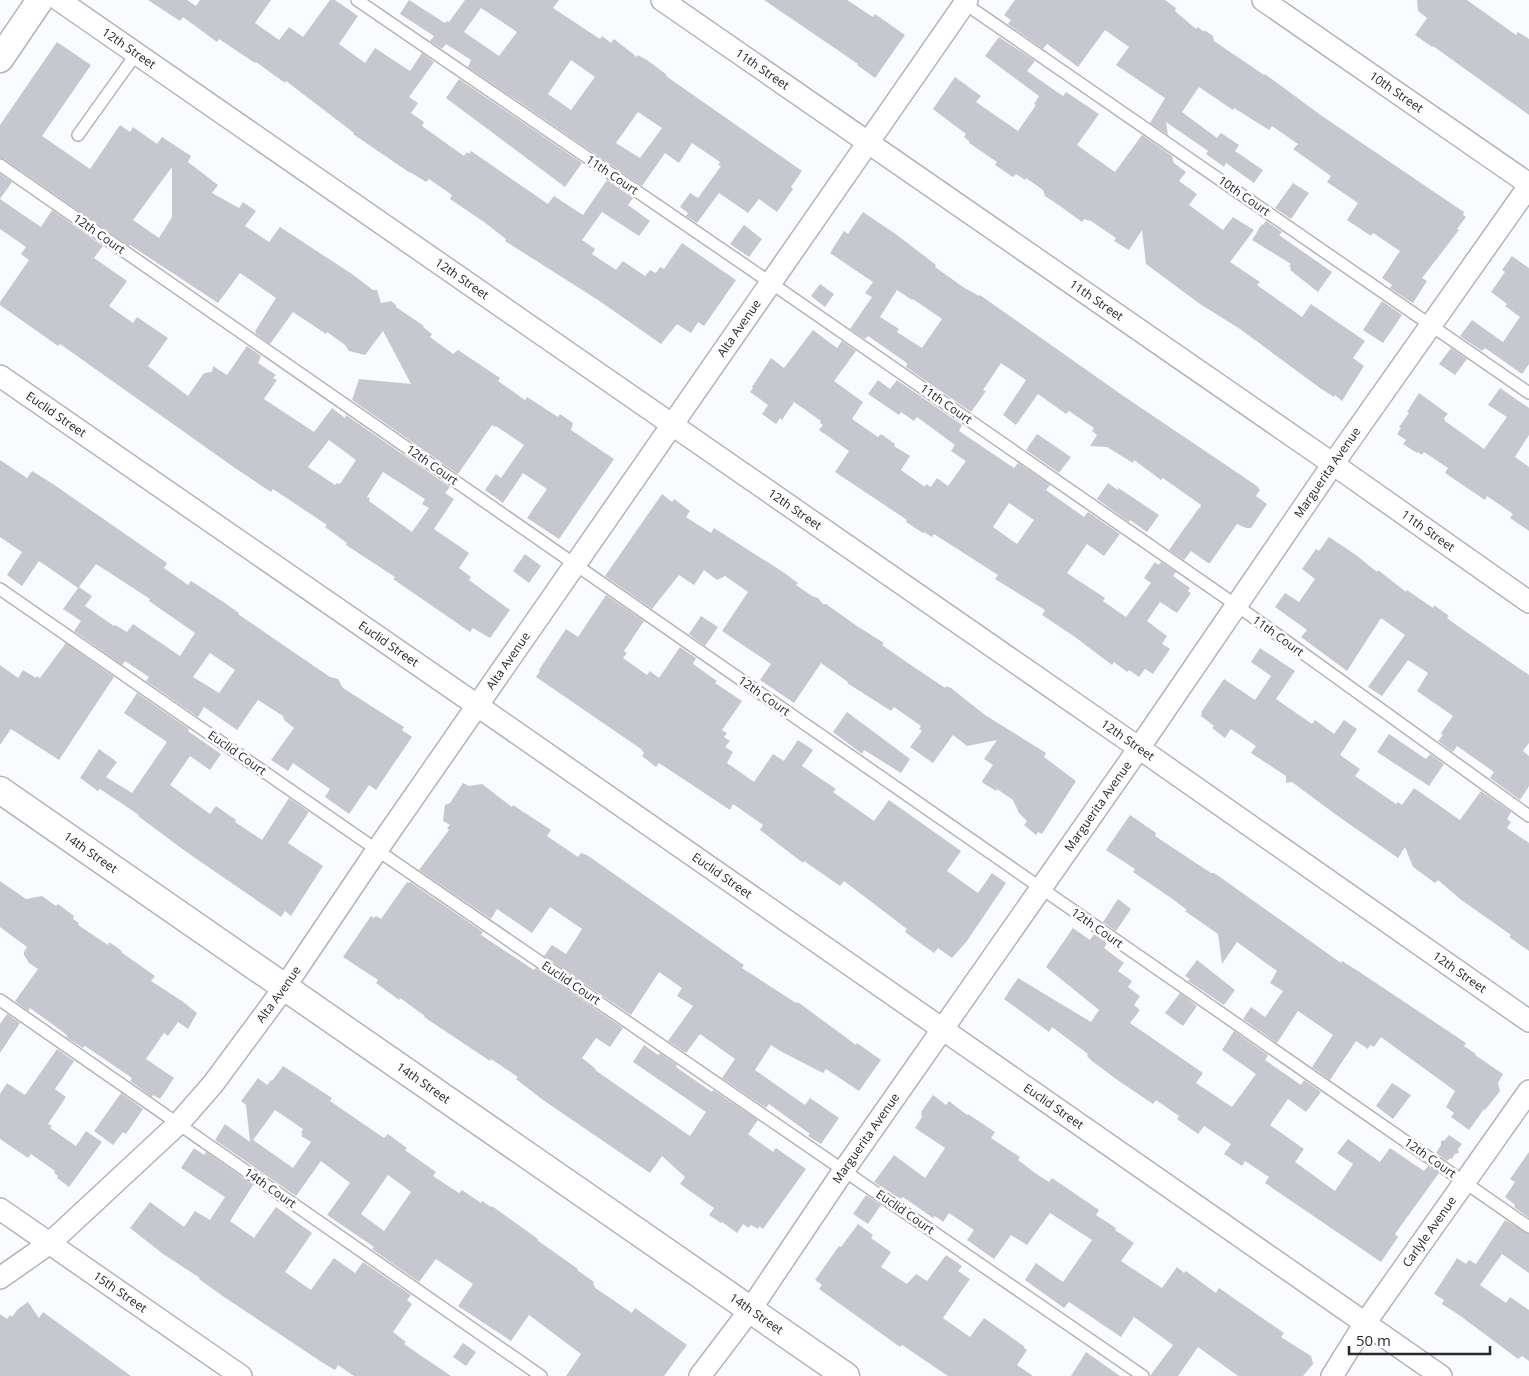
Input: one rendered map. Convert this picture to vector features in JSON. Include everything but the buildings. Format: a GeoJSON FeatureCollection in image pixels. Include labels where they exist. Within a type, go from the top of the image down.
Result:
{"type":"FeatureCollection","features":[{"type":"Feature","properties":{"kind":"street"},"geometry":{"type":"LineString","coordinates":[[0,59],[40,0]]}},
{"type":"Feature","properties":{"kind":"street","name":"12th Street"},"geometry":{"type":"LineString","coordinates":[[59,0],[1139,748],[1529,1021]]}},
{"type":"Feature","properties":{"kind":"street","name":"11th Street"},"geometry":{"type":"LineString","coordinates":[[662,0],[870,142],[1529,602]]}},
{"type":"Feature","properties":{"kind":"street","name":"10th Street"},"geometry":{"type":"LineString","coordinates":[[1263,0],[1529,185]]}},
{"type":"Feature","properties":{"kind":"street","name":"Alta Avenue"},"geometry":{"type":"LineString","coordinates":[[0,1278],[50,1243],[178,1124],[213,1084],[284,988],[575,565],[870,142],[964,1]]}},
{"type":"Feature","properties":{"kind":"street","name":"Marguerita Avenue"},"geometry":{"type":"LineString","coordinates":[[700,1376],[750,1310],[844,1170],[1139,748],[1333,464],[1529,185]]}},
{"type":"Feature","properties":{"kind":"street","name":"Euclid Street"},"geometry":{"type":"LineString","coordinates":[[0,376],[478,706],[1440,1376]]}},
{"type":"Feature","properties":{"kind":"street","name":"14th Street"},"geometry":{"type":"LineString","coordinates":[[0,790],[846,1376]]}},
{"type":"Feature","properties":{"kind":"street","name":"Carlyle Avenue"},"geometry":{"type":"LineString","coordinates":[[1332,1376],[1365,1324],[1529,1090]]}},
{"type":"Feature","properties":{"kind":"street","name":"15th Street"},"geometry":{"type":"LineString","coordinates":[[0,1209],[241,1376]]}},
{"type":"Feature","properties":{"kind":"lane","name":"11th Court"},"geometry":{"type":"LineString","coordinates":[[357,0],[771,283],[1236,605],[1529,816]]}},
{"type":"Feature","properties":{"kind":"lane","name":"10th Court"},"geometry":{"type":"LineString","coordinates":[[964,1],[1529,393]]}},
{"type":"Feature","properties":{"kind":"lane"},"geometry":{"type":"LineString","coordinates":[[78,135],[136,54]]}},
{"type":"Feature","properties":{"kind":"lane","name":"12th Court"},"geometry":{"type":"LineString","coordinates":[[0,165],[1529,1227]]}},
{"type":"Feature","properties":{"kind":"lane","name":"Euclid Court"},"geometry":{"type":"LineString","coordinates":[[0,588],[1143,1376]]}},
{"type":"Feature","properties":{"kind":"lane","name":"14th Court"},"geometry":{"type":"LineString","coordinates":[[0,1000],[541,1376]]}}]}
